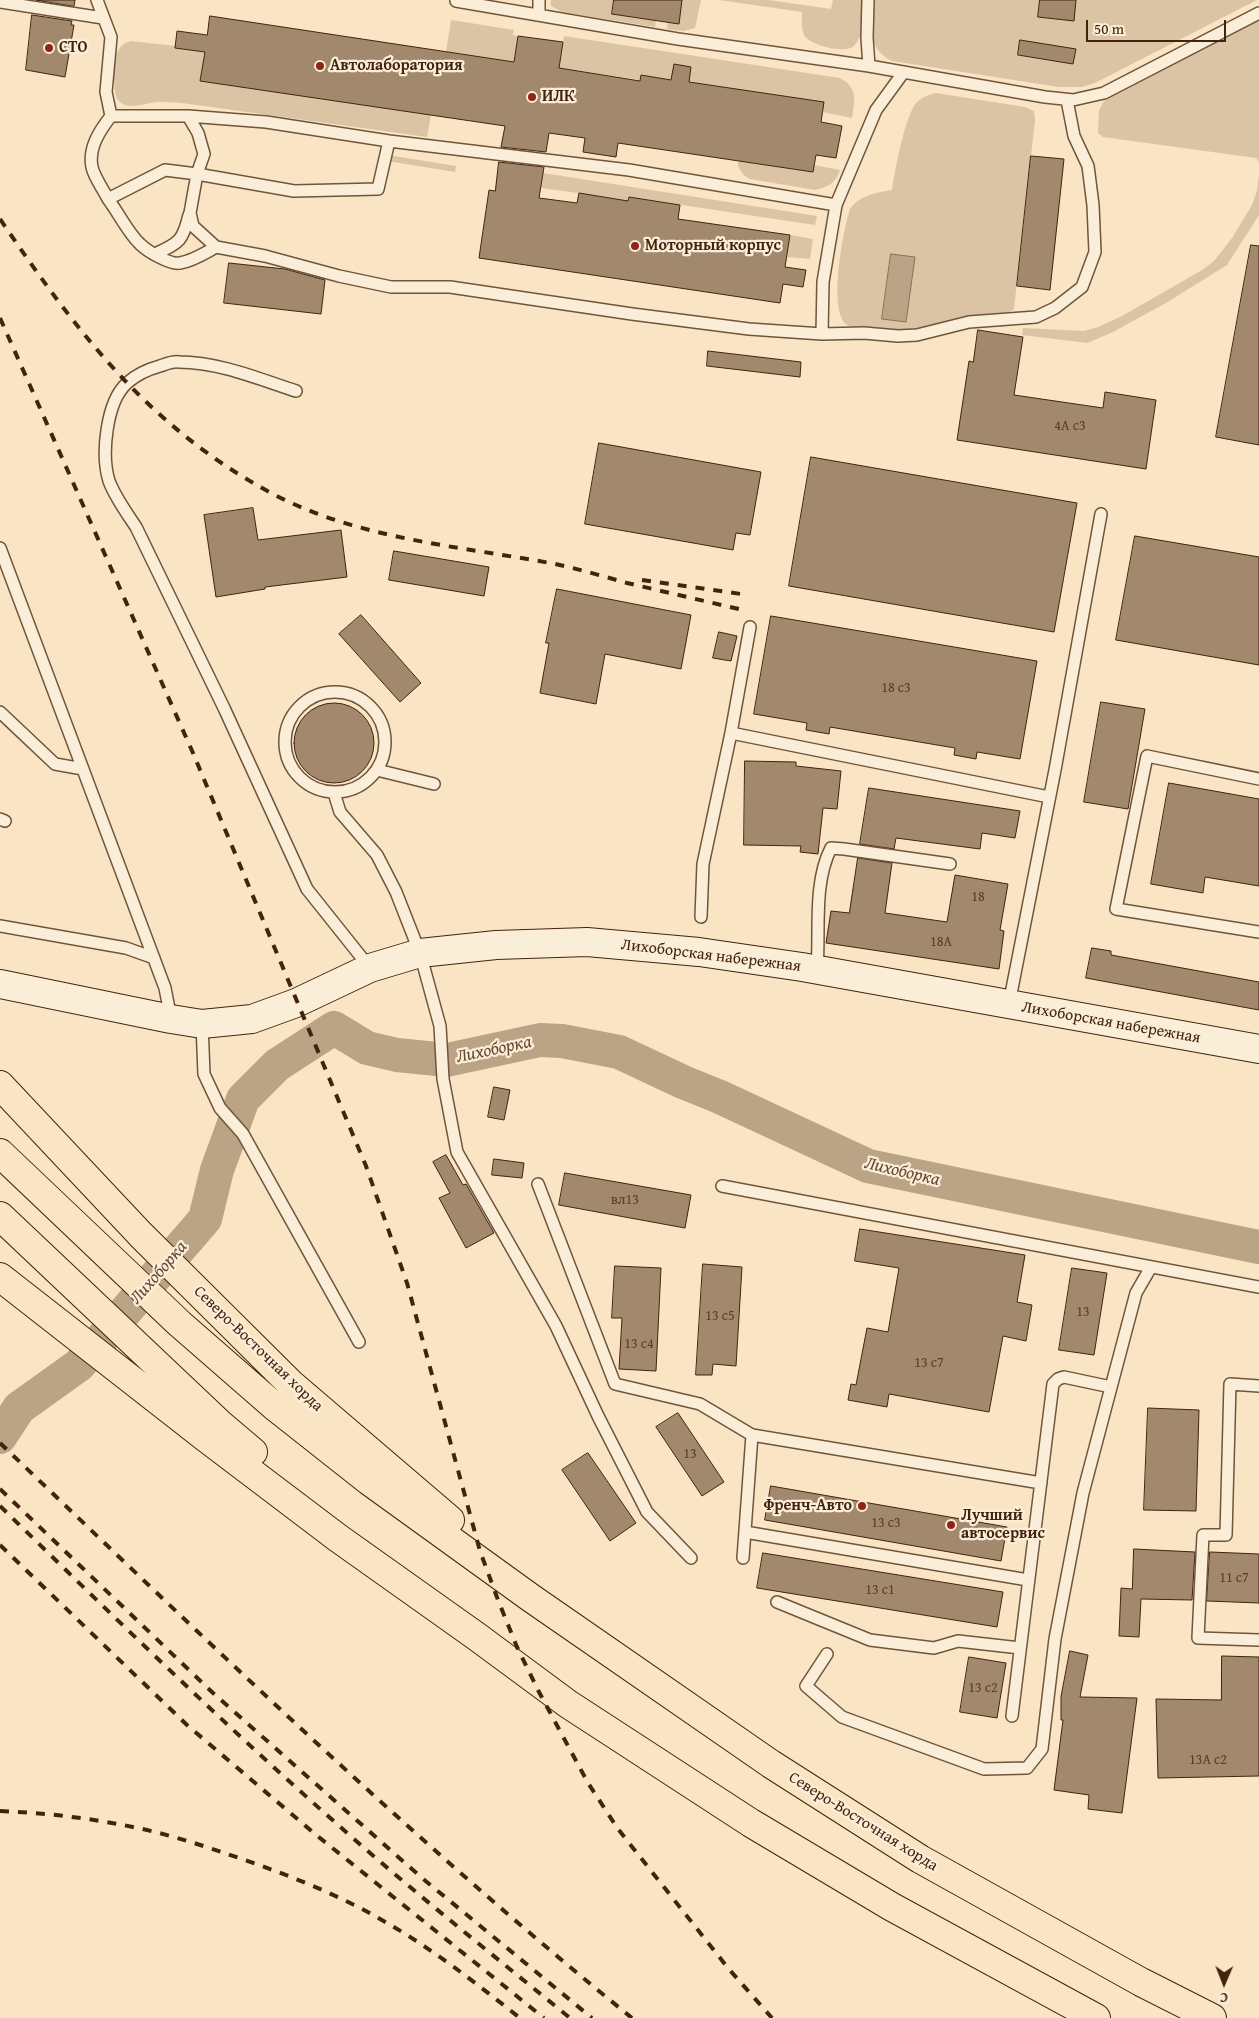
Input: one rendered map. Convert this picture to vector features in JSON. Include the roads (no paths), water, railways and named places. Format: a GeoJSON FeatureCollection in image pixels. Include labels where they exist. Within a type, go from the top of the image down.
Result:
{"type":"FeatureCollection","features":[{"type":"Feature","properties":{"kind":"main road","name":"Северо-Восточная хорда"},"geometry":{"type":"LineString","coordinates":[[0,1085],[140,1235],[291,1384],[442,1513],[531,1598]]}},
{"type":"Feature","properties":{"kind":"main road","name":"Северо-Восточная хорда"},"geometry":{"type":"LineString","coordinates":[[0,1153],[180,1324],[274,1406],[369,1481],[531,1598],[771,1764],[920,1859],[1142,1982],[1212,2018]]}},
{"type":"Feature","properties":{"kind":"main road"},"geometry":{"type":"LineString","coordinates":[[0,1216],[213,1431]]}},
{"type":"Feature","properties":{"kind":"main road"},"geometry":{"type":"LineString","coordinates":[[0,1277],[213,1431],[476,1636],[568,1704],[751,1823],[892,1907],[1096,2018]]}},
{"type":"Feature","properties":{"kind":"street","name":"Лихоборская набережная"},"geometry":{"type":"LineString","coordinates":[[0,984],[202,1024],[252,1020],[296,1004],[370,968],[420,953],[496,945],[587,942],[699,952],[817,970],[1259,1049]]}},
{"type":"Feature","properties":{"kind":"lane"},"geometry":{"type":"LineString","coordinates":[[97,0],[111,37],[106,92],[111,116],[99,132],[92,150],[92,167],[108,199],[140,244],[161,260],[179,264],[216,247]]}},
{"type":"Feature","properties":{"kind":"lane"},"geometry":{"type":"LineString","coordinates":[[456,0],[678,38],[869,66],[1067,100],[1089,98],[1104,94],[1259,13]]}},
{"type":"Feature","properties":{"kind":"lane"},"geometry":{"type":"LineString","coordinates":[[539,0],[539,14]]}},
{"type":"Feature","properties":{"kind":"lane"},"geometry":{"type":"LineString","coordinates":[[868,0],[867,38],[869,66]]}},
{"type":"Feature","properties":{"kind":"lane"},"geometry":{"type":"LineString","coordinates":[[0,2],[103,18]]}},
{"type":"Feature","properties":{"kind":"lane"},"geometry":{"type":"LineString","coordinates":[[822,334],[823,282],[836,205],[876,110],[903,73]]}},
{"type":"Feature","properties":{"kind":"lane"},"geometry":{"type":"LineString","coordinates":[[190,214],[193,226],[216,247],[265,256],[339,276],[391,287],[450,287],[691,322],[769,331],[917,336],[969,322],[1036,317],[1055,308],[1082,287],[1095,252],[1093,205],[1088,166],[1074,136],[1067,100]]}},
{"type":"Feature","properties":{"kind":"lane"},"geometry":{"type":"LineString","coordinates":[[111,116],[188,116],[266,122],[389,141],[629,170],[836,205]]}},
{"type":"Feature","properties":{"kind":"lane"},"geometry":{"type":"LineString","coordinates":[[155,254],[172,246],[184,235],[190,214],[204,154],[198,133],[188,116]]}},
{"type":"Feature","properties":{"kind":"lane"},"geometry":{"type":"LineString","coordinates":[[108,199],[165,170],[294,191],[378,189],[389,141]]}},
{"type":"Feature","properties":{"kind":"lane"},"geometry":{"type":"LineString","coordinates":[[296,391],[250,376],[205,365],[177,361],[149,369],[126,384],[115,401],[107,433],[105,457],[109,481],[136,527],[224,708],[307,889],[370,968]]}},
{"type":"Feature","properties":{"kind":"lane"},"geometry":{"type":"LineString","coordinates":[[1009,1004],[1049,797],[1100,514]]}},
{"type":"Feature","properties":{"kind":"lane"},"geometry":{"type":"LineString","coordinates":[[0,548],[165,988],[171,1019]]}},
{"type":"Feature","properties":{"kind":"lane"},"geometry":{"type":"LineString","coordinates":[[701,917],[703,864],[731,733],[750,627]]}},
{"type":"Feature","properties":{"kind":"lane"},"geometry":{"type":"LineString","coordinates":[[329,692],[348,693],[365,702],[378,716],[384,733],[384,752],[377,770],[366,782],[351,791],[334,793],[315,789],[299,779],[288,763],[284,745],[286,726],[296,710],[310,698],[329,692]]}},
{"type":"Feature","properties":{"kind":"lane"},"geometry":{"type":"LineString","coordinates":[[0,712],[55,764],[83,769]]}},
{"type":"Feature","properties":{"kind":"lane"},"geometry":{"type":"LineString","coordinates":[[731,733],[1049,797]]}},
{"type":"Feature","properties":{"kind":"lane"},"geometry":{"type":"LineString","coordinates":[[1259,779],[1147,756],[1116,909],[1259,932]]}},
{"type":"Feature","properties":{"kind":"lane"},"geometry":{"type":"LineString","coordinates":[[377,770],[434,784]]}},
{"type":"Feature","properties":{"kind":"lane"},"geometry":{"type":"LineString","coordinates":[[334,793],[340,812],[377,855],[396,892],[420,953],[440,1026],[443,1079],[457,1152],[556,1326],[598,1416],[647,1512],[691,1558]]}},
{"type":"Feature","properties":{"kind":"lane"},"geometry":{"type":"LineString","coordinates":[[817,970],[820,880],[825,859],[831,848],[950,864]]}},
{"type":"Feature","properties":{"kind":"lane"},"geometry":{"type":"LineString","coordinates":[[0,926],[126,948],[154,958]]}},
{"type":"Feature","properties":{"kind":"lane"},"geometry":{"type":"LineString","coordinates":[[202,1024],[204,1074],[220,1108],[243,1134],[359,1342]]}},
{"type":"Feature","properties":{"kind":"lane"},"geometry":{"type":"LineString","coordinates":[[538,1184],[615,1384],[700,1404],[752,1435],[1040,1483]]}},
{"type":"Feature","properties":{"kind":"lane"},"geometry":{"type":"LineString","coordinates":[[722,1186],[1259,1288]]}},
{"type":"Feature","properties":{"kind":"lane"},"geometry":{"type":"LineString","coordinates":[[827,1654],[806,1686],[842,1717],[984,1770],[1027,1768],[1042,1749],[1058,1619],[1083,1493],[1136,1293],[1151,1267]]}},
{"type":"Feature","properties":{"kind":"lane"},"geometry":{"type":"LineString","coordinates":[[1012,1716],[1053,1384],[1058,1379],[1064,1377],[1111,1387]]}},
{"type":"Feature","properties":{"kind":"lane"},"geometry":{"type":"LineString","coordinates":[[1259,1386],[1230,1384],[1226,1535],[1203,1535],[1198,1638],[1259,1640]]}},
{"type":"Feature","properties":{"kind":"lane"},"geometry":{"type":"LineString","coordinates":[[743,1558],[752,1435]]}},
{"type":"Feature","properties":{"kind":"lane"},"geometry":{"type":"LineString","coordinates":[[745,1532],[1028,1580]]}},
{"type":"Feature","properties":{"kind":"lane"},"geometry":{"type":"LineString","coordinates":[[777,1602],[870,1640],[934,1648],[958,1641],[1020,1648]]}},
{"type":"Feature","properties":{"kind":"waterway","name":"Лихоборка"},"geometry":{"type":"LineString","coordinates":[[0,1437],[19,1408],[79,1365],[205,1219],[217,1170],[243,1099],[277,1065],[334,1028],[367,1048],[397,1055],[447,1060],[540,1040],[562,1041],[619,1052],[868,1166],[1259,1247]]}},
{"type":"Feature","properties":{"kind":"railway"},"geometry":{"type":"LineString","coordinates":[[0,219],[29,261],[88,338],[152,408],[189,439],[229,468],[273,494],[306,509],[374,531],[444,546],[560,565],[743,610]]}},
{"type":"Feature","properties":{"kind":"railway"},"geometry":{"type":"LineString","coordinates":[[0,318],[193,753],[366,1166],[407,1283],[480,1551],[517,1647],[588,1783],[618,1829],[728,1968],[772,2018]]}},
{"type":"Feature","properties":{"kind":"railway"},"geometry":{"type":"LineString","coordinates":[[642,580],[741,594]]}},
{"type":"Feature","properties":{"kind":"railway"},"geometry":{"type":"LineString","coordinates":[[0,1443],[232,1664],[389,1809],[550,1950],[632,2018]]}},
{"type":"Feature","properties":{"kind":"railway"},"geometry":{"type":"LineString","coordinates":[[0,1489],[213,1693],[422,1878],[592,2018]]}},
{"type":"Feature","properties":{"kind":"railway"},"geometry":{"type":"LineString","coordinates":[[0,1506],[162,1663],[357,1842],[570,2018]]}},
{"type":"Feature","properties":{"kind":"railway"},"geometry":{"type":"LineString","coordinates":[[0,1545],[187,1725],[315,1834],[544,2018]]}},
{"type":"Feature","properties":{"kind":"railway"},"geometry":{"type":"LineString","coordinates":[[0,1811],[74,1817],[147,1830],[203,1846],[292,1877],[372,1914],[422,1944],[520,2018]]}},
{"type":"Feature","properties":{"kind":"place","name":"СТО"},"geometry":{"type":"Point","coordinates":[49,48]}},
{"type":"Feature","properties":{"kind":"place","name":"Автолаборатория"},"geometry":{"type":"Point","coordinates":[320,66]}},
{"type":"Feature","properties":{"kind":"place","name":"ИЛК"},"geometry":{"type":"Point","coordinates":[532,97]}},
{"type":"Feature","properties":{"kind":"place","name":"Моторный корпус"},"geometry":{"type":"Point","coordinates":[635,246]}},
{"type":"Feature","properties":{"kind":"place","name":"Френч-Авто"},"geometry":{"type":"Point","coordinates":[862,1506]}},
{"type":"Feature","properties":{"kind":"place","name":"Лучший автосервис"},"geometry":{"type":"Point","coordinates":[951,1525]}}]}
